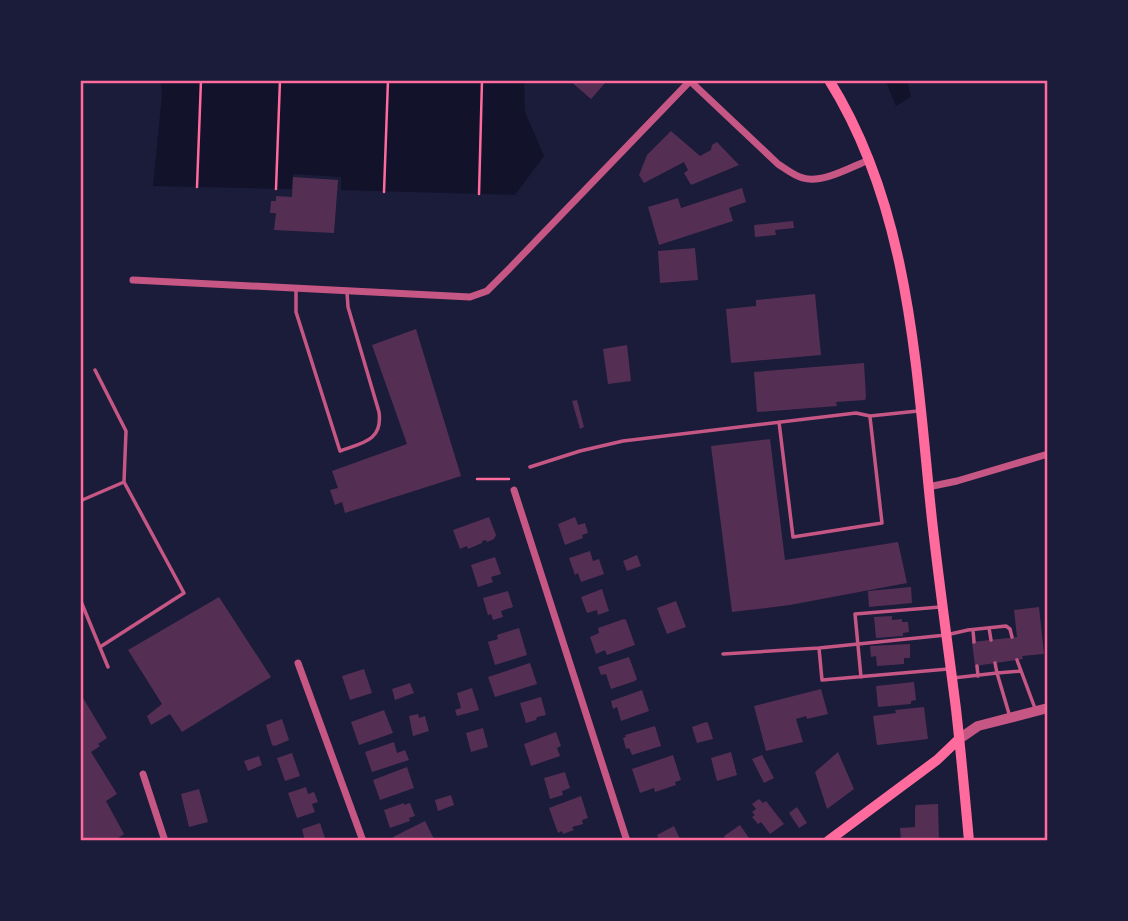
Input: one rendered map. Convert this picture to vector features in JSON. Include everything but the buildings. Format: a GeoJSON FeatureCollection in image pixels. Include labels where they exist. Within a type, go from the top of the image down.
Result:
{"type":"FeatureCollection","features":[{"type":"Feature","properties":{"kind":"main road"},"geometry":{"type":"LineString","coordinates":[[829,80],[848,113],[884,203],[895,239],[908,309],[970,841]]}},
{"type":"Feature","properties":{"kind":"main road"},"geometry":{"type":"LineString","coordinates":[[828,841],[937,760],[959,739]]}},
{"type":"Feature","properties":{"kind":"street"},"geometry":{"type":"LineString","coordinates":[[133,280],[470,297],[487,290],[508,270],[689,81],[778,164],[794,175],[809,180],[821,179],[869,160]]}},
{"type":"Feature","properties":{"kind":"street"},"geometry":{"type":"LineString","coordinates":[[929,487],[1048,454]]}},
{"type":"Feature","properties":{"kind":"street"},"geometry":{"type":"LineString","coordinates":[[514,490],[627,841]]}},
{"type":"Feature","properties":{"kind":"street"},"geometry":{"type":"LineString","coordinates":[[298,663],[363,841]]}},
{"type":"Feature","properties":{"kind":"street"},"geometry":{"type":"LineString","coordinates":[[959,739],[978,726],[1048,709]]}},
{"type":"Feature","properties":{"kind":"street"},"geometry":{"type":"LineString","coordinates":[[143,774],[165,841]]}},
{"type":"Feature","properties":{"kind":"lane"},"geometry":{"type":"LineString","coordinates":[[296,288],[296,312],[340,451],[376,435],[380,422],[348,307],[347,290]]}},
{"type":"Feature","properties":{"kind":"lane"},"geometry":{"type":"LineString","coordinates":[[95,370],[126,431],[124,482],[184,593],[100,647]]}},
{"type":"Feature","properties":{"kind":"lane"},"geometry":{"type":"LineString","coordinates":[[530,467],[623,441],[856,413],[870,416],[920,411]]}},
{"type":"Feature","properties":{"kind":"lane"},"geometry":{"type":"LineString","coordinates":[[779,422],[793,537],[882,523],[870,416]]}},
{"type":"Feature","properties":{"kind":"lane"},"geometry":{"type":"LineString","coordinates":[[80,501],[124,482]]}},
{"type":"Feature","properties":{"kind":"lane"},"geometry":{"type":"LineString","coordinates":[[80,599],[108,667]]}},
{"type":"Feature","properties":{"kind":"lane"},"geometry":{"type":"LineString","coordinates":[[861,677],[855,614],[943,606]]}},
{"type":"Feature","properties":{"kind":"lane"},"geometry":{"type":"LineString","coordinates":[[723,654],[818,648],[1006,626],[1012,637]]}},
{"type":"Feature","properties":{"kind":"lane"},"geometry":{"type":"LineString","coordinates":[[989,628],[991,640]]}},
{"type":"Feature","properties":{"kind":"lane"},"geometry":{"type":"LineString","coordinates":[[973,630],[974,642]]}},
{"type":"Feature","properties":{"kind":"lane"},"geometry":{"type":"LineString","coordinates":[[818,648],[822,680],[950,673],[978,676],[1021,671]]}},
{"type":"Feature","properties":{"kind":"lane"},"geometry":{"type":"LineString","coordinates":[[1017,660],[1036,711]]}},
{"type":"Feature","properties":{"kind":"lane"},"geometry":{"type":"LineString","coordinates":[[995,663],[1010,719]]}},
{"type":"Feature","properties":{"kind":"lane"},"geometry":{"type":"LineString","coordinates":[[977,666],[978,676]]}},
{"type":"Feature","properties":{"kind":"path"},"geometry":{"type":"LineString","coordinates":[[197,187],[201,80]]}},
{"type":"Feature","properties":{"kind":"path"},"geometry":{"type":"LineString","coordinates":[[276,189],[281,80]]}},
{"type":"Feature","properties":{"kind":"path"},"geometry":{"type":"LineString","coordinates":[[384,192],[388,80]]}},
{"type":"Feature","properties":{"kind":"path"},"geometry":{"type":"LineString","coordinates":[[479,194],[482,80]]}},
{"type":"Feature","properties":{"kind":"path"},"geometry":{"type":"LineString","coordinates":[[477,479],[506,480],[525,475],[530,467]]}},
{"type":"Feature","properties":{"kind":"shaded area"},"geometry":{"type":"Polygon","coordinates":[[[161,81],[524,81],[525,112],[544,156],[515,195],[341,190],[341,177],[293,174],[291,189],[153,186],[162,96],[161,81]]]}},
{"type":"Feature","properties":{"kind":"shaded area"},"geometry":{"type":"Polygon","coordinates":[[[886,81],[907,81],[911,97],[896,106],[886,81]]]}}]}
